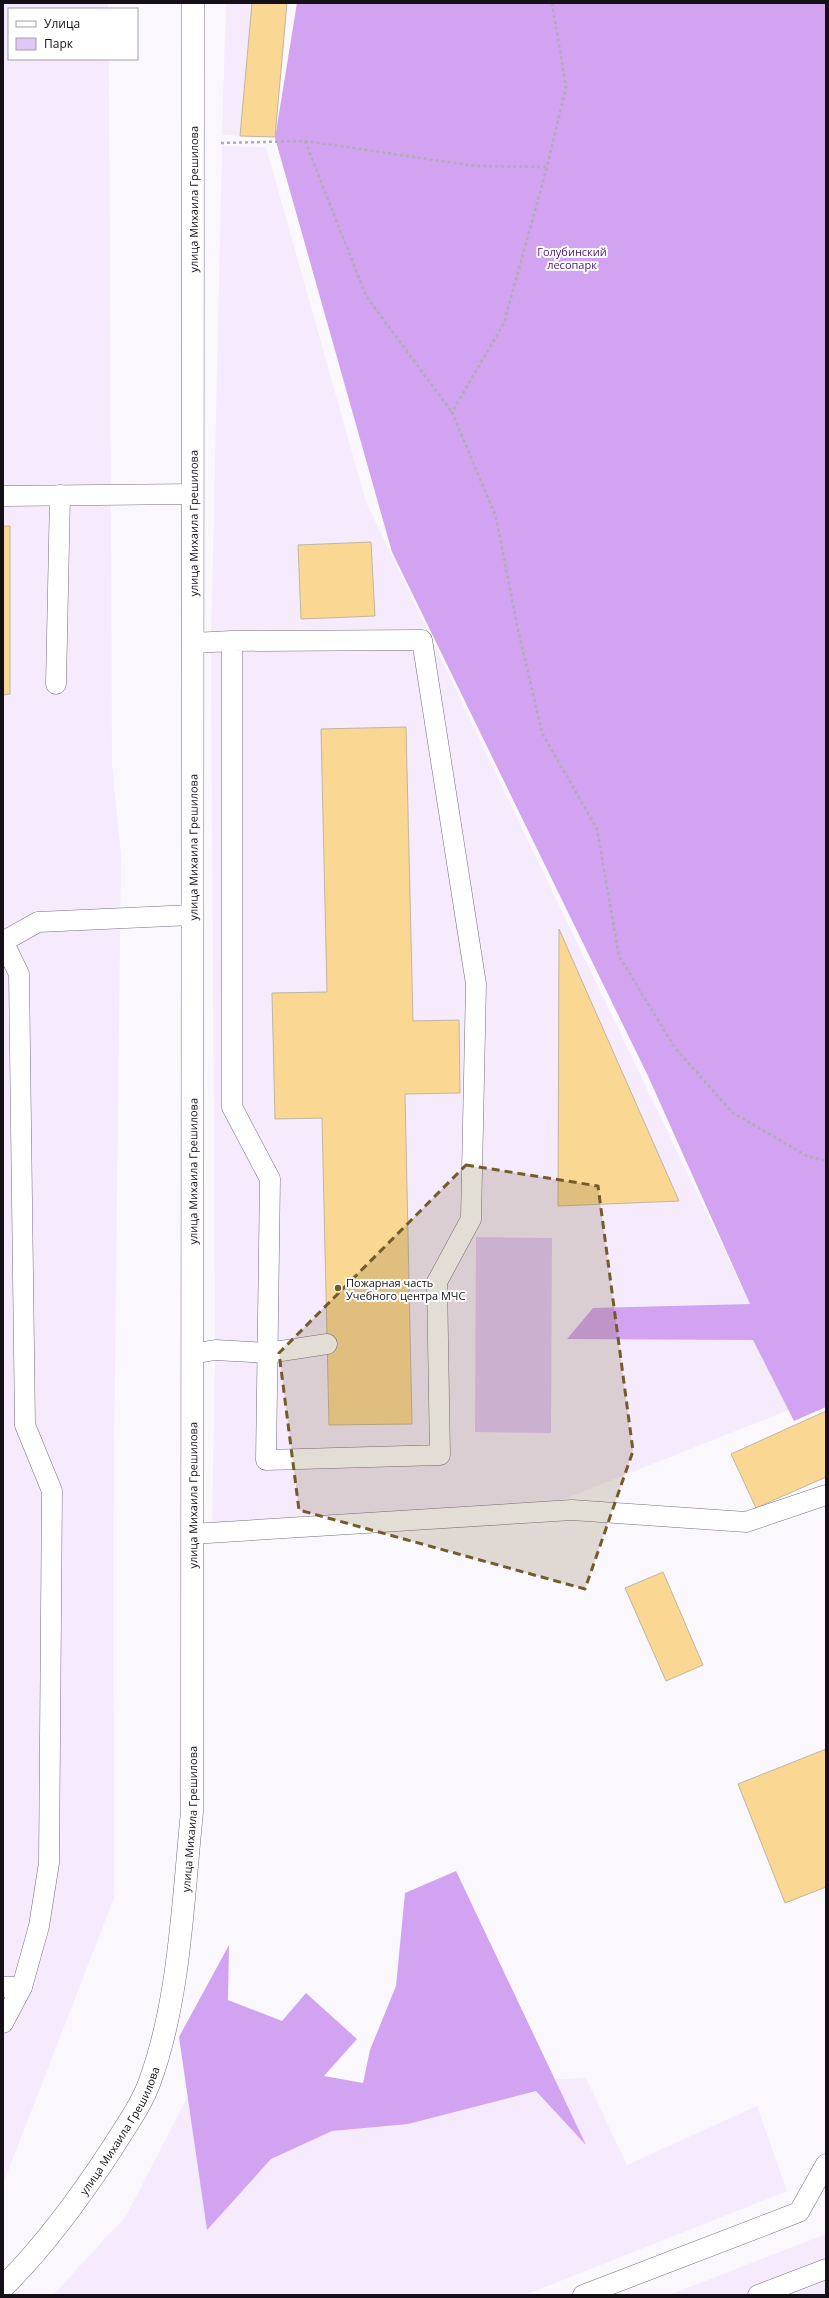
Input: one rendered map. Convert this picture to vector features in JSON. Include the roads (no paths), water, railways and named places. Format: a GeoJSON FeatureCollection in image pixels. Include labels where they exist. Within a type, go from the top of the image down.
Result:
{"type":"FeatureCollection","features":[{"type":"Feature","properties":{"kind":"street","name":"улица Михаила Грешилова"},"geometry":{"type":"LineString","coordinates":[[3,2287],[52,2231],[93,2178],[127,2126],[150,2082],[165,2033],[178,1953],[192,1812],[193,3]]}},
{"type":"Feature","properties":{"kind":"lane"},"geometry":{"type":"LineString","coordinates":[[3,496],[193,494]]}},
{"type":"Feature","properties":{"kind":"lane"},"geometry":{"type":"LineString","coordinates":[[56,684],[60,495]]}},
{"type":"Feature","properties":{"kind":"lane"},"geometry":{"type":"LineString","coordinates":[[192,643],[232,641],[422,640],[476,984],[471,1219],[437,1282],[440,1455],[266,1460],[270,1179],[232,1107],[232,641]]}},
{"type":"Feature","properties":{"kind":"lane"},"geometry":{"type":"LineString","coordinates":[[3,2022],[12,1987],[40,1926],[49,1863],[52,1491],[25,1425],[19,974],[4,941],[38,922],[192,914]]}},
{"type":"Feature","properties":{"kind":"lane"},"geometry":{"type":"LineString","coordinates":[[192,1354],[215,1350],[268,1353],[327,1344]]}},
{"type":"Feature","properties":{"kind":"lane"},"geometry":{"type":"LineString","coordinates":[[192,1534],[572,1510],[746,1522],[826,1495]]}},
{"type":"Feature","properties":{"kind":"lane"},"geometry":{"type":"LineString","coordinates":[[583,2295],[799,2212],[826,2164]]}},
{"type":"Feature","properties":{"kind":"lane"},"geometry":{"type":"LineString","coordinates":[[758,2295],[826,2269]]}},
{"type":"Feature","properties":{"kind":"place","name":"Пожарная часть Учебного центра МЧС"},"geometry":{"type":"Point","coordinates":[338,1288]}},
{"type":"Feature","properties":{"kind":"park label","name":"Голубинский лесопарк"},"geometry":{"type":"Point","coordinates":[572,257]}}]}
